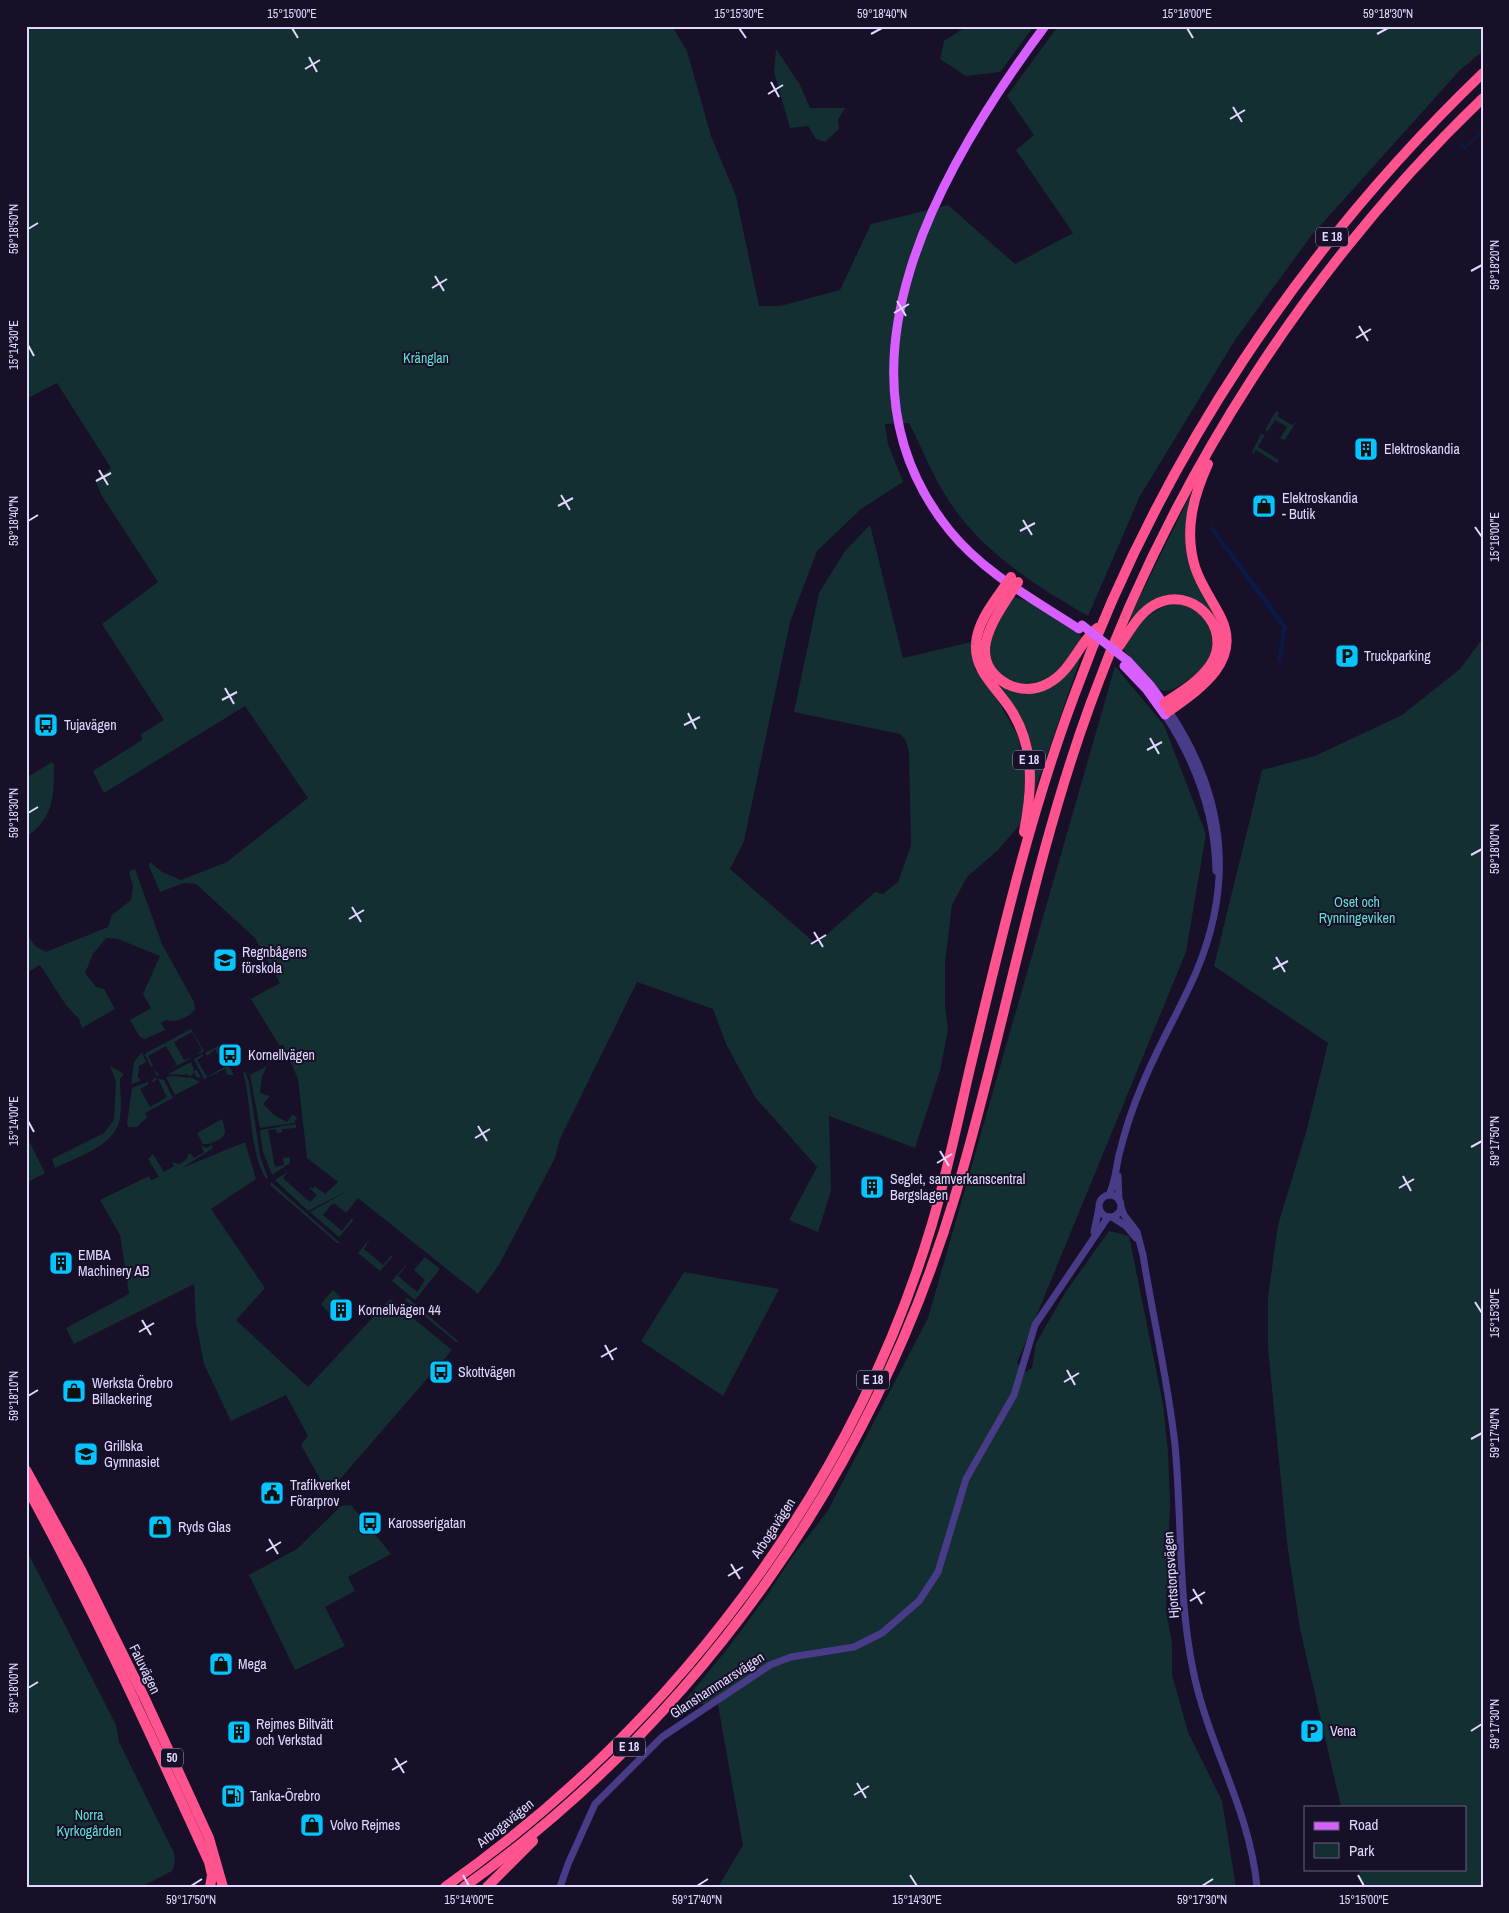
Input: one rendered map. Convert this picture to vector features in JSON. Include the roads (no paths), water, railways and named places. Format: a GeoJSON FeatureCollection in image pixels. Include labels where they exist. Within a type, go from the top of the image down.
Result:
{"type":"FeatureCollection","features":[{"type":"Feature","properties":{"kind":"highway","name":"E 18"},"geometry":{"type":"LineString","coordinates":[[1003,938],[1050,764],[1074,694],[1102,624],[1168,485],[1204,421],[1263,331],[1311,264],[1358,205],[1428,127],[1483,73]]}},
{"type":"Feature","properties":{"kind":"highway","name":"E 18"},"geometry":{"type":"LineString","coordinates":[[1110,653],[1155,551],[1206,456],[1273,348],[1338,260],[1408,175],[1483,98]]}},
{"type":"Feature","properties":{"kind":"highway","name":"E 18"},"geometry":{"type":"LineString","coordinates":[[1164,709],[1213,676],[1222,663],[1226,648],[1224,625],[1198,574],[1190,542],[1192,509],[1208,463],[1206,456]]}},
{"type":"Feature","properties":{"kind":"highway","name":"E 18"},"geometry":{"type":"LineString","coordinates":[[1013,582],[992,623],[985,647],[993,671],[1012,686],[1029,689],[1053,681],[1071,664],[1091,633],[1102,624]]}},
{"type":"Feature","properties":{"kind":"highway","name":"E 18"},"geometry":{"type":"LineString","coordinates":[[1003,938],[1027,818],[1030,768],[1021,728],[1009,707],[980,668],[976,644],[982,622],[1013,582]]}},
{"type":"Feature","properties":{"kind":"highway","name":"E 18"},"geometry":{"type":"LineString","coordinates":[[1110,653],[1118,648],[1136,620],[1155,604],[1180,599],[1203,609],[1216,631],[1217,648],[1215,656],[1200,676],[1164,709]]}},
{"type":"Feature","properties":{"kind":"highway","name":"Arbogavägen"},"geometry":{"type":"LineString","coordinates":[[464,1887],[560,1812],[625,1751],[693,1677],[755,1598],[802,1531],[844,1460],[888,1372],[926,1281],[957,1190],[1054,816],[1076,743],[1110,653]]}},
{"type":"Feature","properties":{"kind":"highway","name":"Arbogavägen"},"geometry":{"type":"LineString","coordinates":[[445,1887],[552,1803],[608,1752],[679,1675],[760,1573],[802,1511],[850,1426],[885,1353],[921,1258],[947,1170],[1003,938]]}},
{"type":"Feature","properties":{"kind":"highway","name":"Faluvägen"},"geometry":{"type":"LineString","coordinates":[[26,1470],[210,1838],[223,1887]]}},
{"type":"Feature","properties":{"kind":"highway","name":"Faluvägen"},"geometry":{"type":"LineString","coordinates":[[26,1486],[106,1629],[209,1862],[212,1875],[210,1887]]}},
{"type":"Feature","properties":{"kind":"highway","name":"E 18"},"geometry":{"type":"LineString","coordinates":[[487,1887],[549,1827],[550,1820]]}},
{"type":"Feature","properties":{"kind":"highway","name":"50"},"geometry":{"type":"LineString","coordinates":[[192,1825],[207,1874],[202,1887]]}},
{"type":"Feature","properties":{"kind":"main road"},"geometry":{"type":"LineString","coordinates":[[1046,26],[992,100],[948,179],[915,257],[900,308],[892,358],[896,415],[901,441],[914,472],[929,501],[960,543],[1013,582],[1081,627],[1126,663],[1164,709]]}},
{"type":"Feature","properties":{"kind":"street"},"geometry":{"type":"LineString","coordinates":[[1139,1241],[1126,1226],[1102,1214],[1099,1208],[1101,1199],[1109,1195],[1117,1162],[1143,1083],[1203,953],[1212,922],[1220,882],[1220,845],[1211,804],[1188,743],[1164,709]]}},
{"type":"Feature","properties":{"kind":"street"},"geometry":{"type":"LineString","coordinates":[[1117,1162],[1120,1204],[1124,1215],[1137,1232],[1139,1241]]}},
{"type":"Feature","properties":{"kind":"street"},"geometry":{"type":"LineString","coordinates":[[1109,1195],[1120,1204]]}},
{"type":"Feature","properties":{"kind":"street"},"geometry":{"type":"LineString","coordinates":[[1110,1217],[1118,1213],[1120,1204]]}},
{"type":"Feature","properties":{"kind":"street","name":"Glanshammarsvägen"},"geometry":{"type":"LineString","coordinates":[[1088,1246],[1095,1228],[1099,1208]]}},
{"type":"Feature","properties":{"kind":"street","name":"Glanshammarsvägen"},"geometry":{"type":"LineString","coordinates":[[560,1887],[568,1864],[595,1804],[662,1736],[770,1665],[791,1657],[854,1647],[882,1633],[920,1601],[941,1566],[966,1480],[1014,1395],[1035,1325],[1088,1246],[1110,1217]]}},
{"type":"Feature","properties":{"kind":"street","name":"Hjortstorpsvägen"},"geometry":{"type":"LineString","coordinates":[[1139,1241],[1173,1427],[1186,1617],[1193,1669],[1198,1694],[1243,1817],[1252,1849],[1257,1887]]}},
{"type":"Feature","properties":{"kind":"water"},"geometry":{"type":"Polygon","coordinates":[[[1212,525],[1287,626],[1281,663],[1277,661],[1282,628],[1210,529],[1212,525]]]}},
{"type":"Feature","properties":{"kind":"waterway"},"geometry":{"type":"LineString","coordinates":[[1460,143],[1465,148],[1483,131]]}},
{"type":"Feature","properties":{"kind":"place","name":"Elektroskandia"},"geometry":{"type":"Point","coordinates":[1366,449]}},
{"type":"Feature","properties":{"kind":"place","name":"Elektroskandia - Butik"},"geometry":{"type":"Point","coordinates":[1264,506]}},
{"type":"Feature","properties":{"kind":"place","name":"Truckparking"},"geometry":{"type":"Point","coordinates":[1347,656]}},
{"type":"Feature","properties":{"kind":"place","name":"Tujavägen"},"geometry":{"type":"Point","coordinates":[46,725]}},
{"type":"Feature","properties":{"kind":"place","name":"Regnbågens förskola"},"geometry":{"type":"Point","coordinates":[225,960]}},
{"type":"Feature","properties":{"kind":"place","name":"Kornellvägen"},"geometry":{"type":"Point","coordinates":[230,1055]}},
{"type":"Feature","properties":{"kind":"place","name":"Seglet, samverkanscentral Bergslagen"},"geometry":{"type":"Point","coordinates":[872,1187]}},
{"type":"Feature","properties":{"kind":"place","name":"EMBA Machinery AB"},"geometry":{"type":"Point","coordinates":[61,1263]}},
{"type":"Feature","properties":{"kind":"place","name":"Kornellvägen 44"},"geometry":{"type":"Point","coordinates":[341,1310]}},
{"type":"Feature","properties":{"kind":"place","name":"Skottvägen"},"geometry":{"type":"Point","coordinates":[441,1372]}},
{"type":"Feature","properties":{"kind":"place","name":"Werksta Örebro Billackering"},"geometry":{"type":"Point","coordinates":[74,1391]}},
{"type":"Feature","properties":{"kind":"place","name":"Grillska Gymnasiet"},"geometry":{"type":"Point","coordinates":[86,1454]}},
{"type":"Feature","properties":{"kind":"place","name":"Trafikverket Förarprov"},"geometry":{"type":"Point","coordinates":[272,1493]}},
{"type":"Feature","properties":{"kind":"place","name":"Karosserigatan"},"geometry":{"type":"Point","coordinates":[370,1523]}},
{"type":"Feature","properties":{"kind":"place","name":"Ryds Glas"},"geometry":{"type":"Point","coordinates":[160,1527]}},
{"type":"Feature","properties":{"kind":"place","name":"Mega"},"geometry":{"type":"Point","coordinates":[221,1664]}},
{"type":"Feature","properties":{"kind":"place","name":"Vena"},"geometry":{"type":"Point","coordinates":[1312,1731]}},
{"type":"Feature","properties":{"kind":"place","name":"Rejmes Biltvätt och Verkstad"},"geometry":{"type":"Point","coordinates":[239,1732]}},
{"type":"Feature","properties":{"kind":"place","name":"Tanka-Örebro"},"geometry":{"type":"Point","coordinates":[233,1796]}},
{"type":"Feature","properties":{"kind":"place","name":"Volvo Rejmes"},"geometry":{"type":"Point","coordinates":[312,1825]}},
{"type":"Feature","properties":{"kind":"park label","name":"Kränglan"},"geometry":{"type":"Point","coordinates":[426,358]}},
{"type":"Feature","properties":{"kind":"park label","name":"Oset och Rynningeviken"},"geometry":{"type":"Point","coordinates":[1357,910]}},
{"type":"Feature","properties":{"kind":"park label","name":"Norra Kyrkogården"},"geometry":{"type":"Point","coordinates":[89,1824]}}]}
